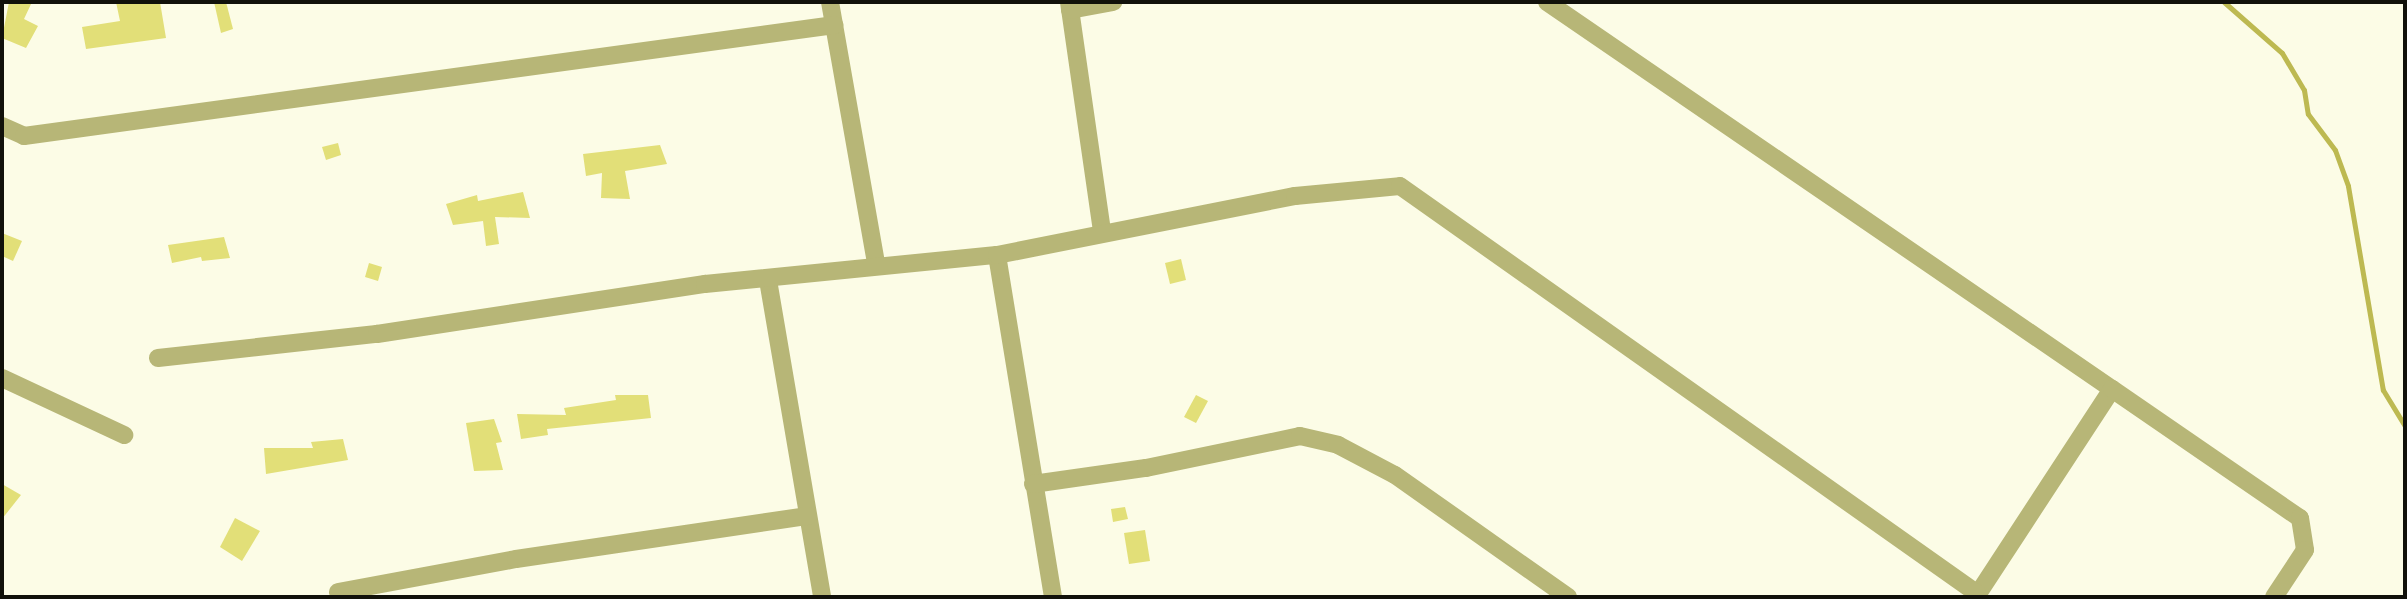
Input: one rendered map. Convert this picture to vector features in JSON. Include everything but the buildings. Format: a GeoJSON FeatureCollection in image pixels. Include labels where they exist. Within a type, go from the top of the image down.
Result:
{"type":"FeatureCollection","features":[{"type":"Feature","properties":{"kind":"street"},"geometry":{"type":"LineString","coordinates":[[830,2],[876,263]]}},
{"type":"Feature","properties":{"kind":"street"},"geometry":{"type":"LineString","coordinates":[[1102,232],[1070,6],[1113,2]]}},
{"type":"Feature","properties":{"kind":"street"},"geometry":{"type":"LineString","coordinates":[[1547,2],[2300,519],[2305,550],[2274,597]]}},
{"type":"Feature","properties":{"kind":"street"},"geometry":{"type":"LineString","coordinates":[[2,126],[24,136],[834,24]]}},
{"type":"Feature","properties":{"kind":"street"},"geometry":{"type":"LineString","coordinates":[[158,358],[377,334],[705,284],[768,280],[876,263],[997,255],[1295,195],[1400,187],[1977,596],[2112,390]]}},
{"type":"Feature","properties":{"kind":"street"},"geometry":{"type":"LineString","coordinates":[[997,255],[1053,597]]}},
{"type":"Feature","properties":{"kind":"street"},"geometry":{"type":"LineString","coordinates":[[768,280],[822,597]]}},
{"type":"Feature","properties":{"kind":"street"},"geometry":{"type":"LineString","coordinates":[[2,379],[124,435]]}},
{"type":"Feature","properties":{"kind":"street"},"geometry":{"type":"LineString","coordinates":[[1033,484],[1146,468],[1300,436],[1338,445],[1395,474],[1569,597]]}},
{"type":"Feature","properties":{"kind":"street"},"geometry":{"type":"LineString","coordinates":[[338,592],[516,559],[808,516]]}},
{"type":"Feature","properties":{"kind":"waterway"},"geometry":{"type":"LineString","coordinates":[[2224,2],[2282,53],[2304,90],[2308,114],[2335,150],[2348,186],[2383,390],[2405,426]]}}]}
